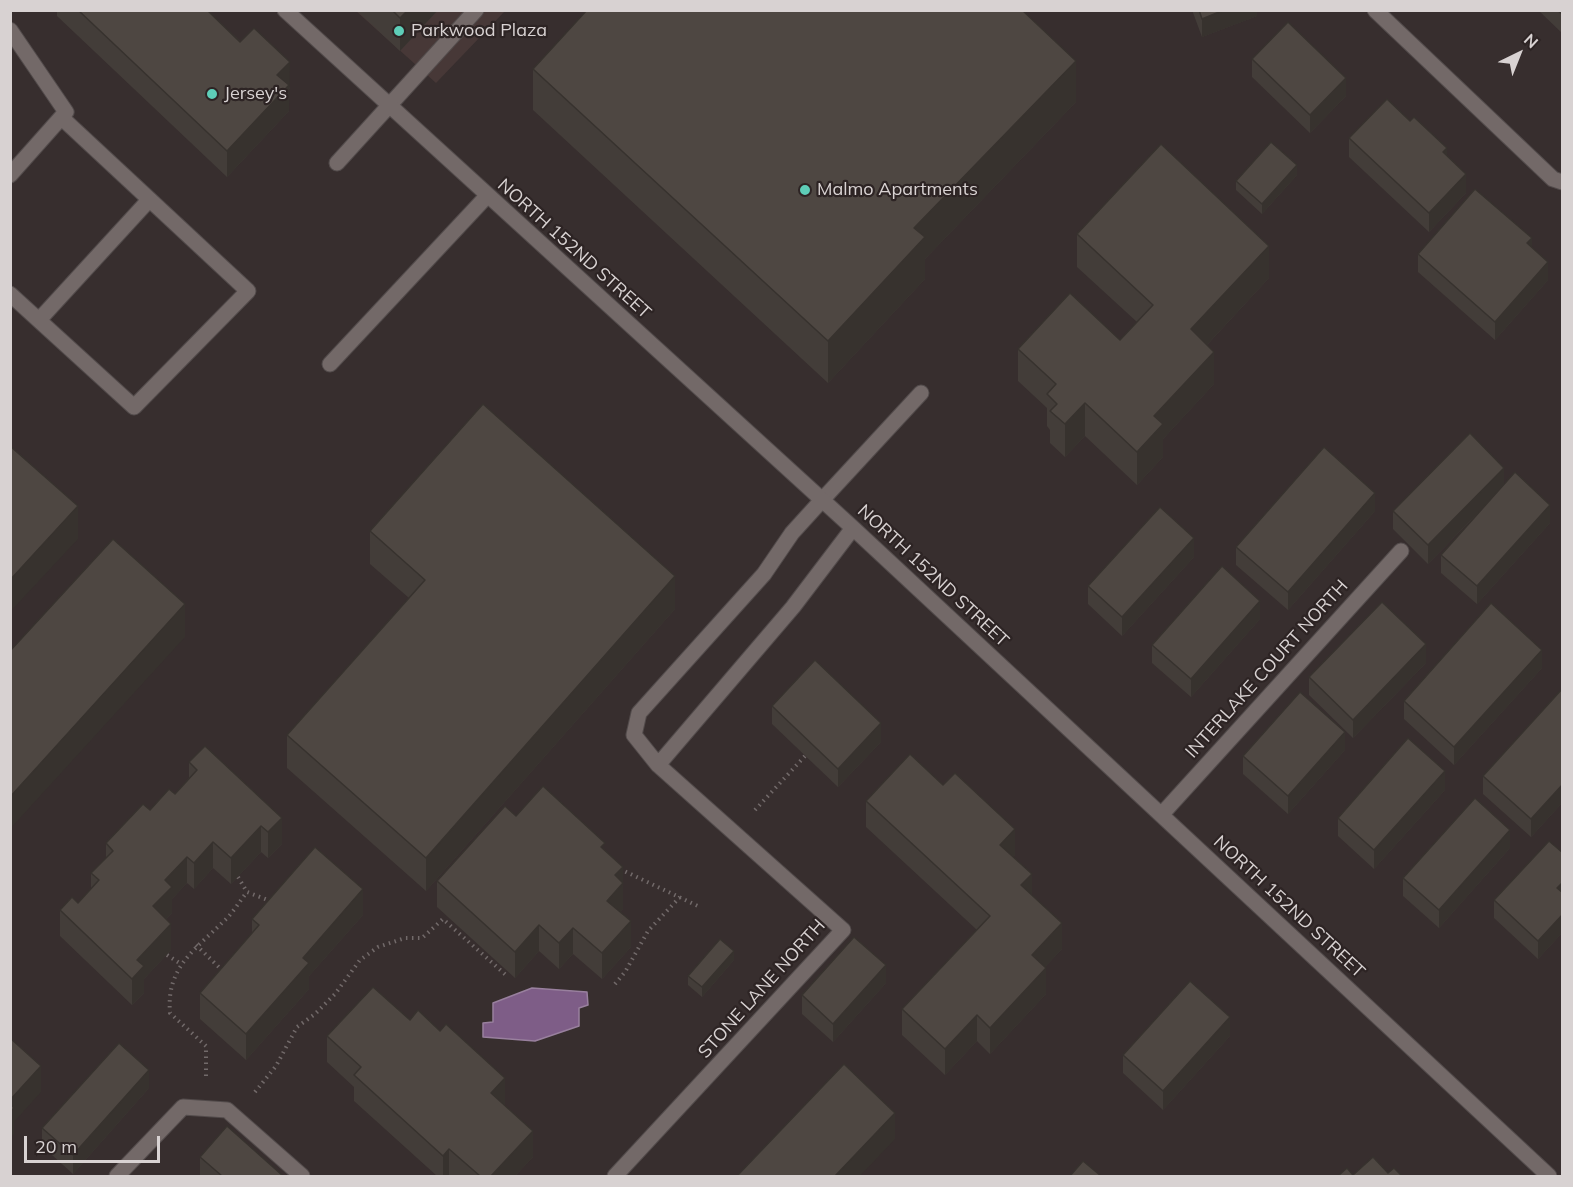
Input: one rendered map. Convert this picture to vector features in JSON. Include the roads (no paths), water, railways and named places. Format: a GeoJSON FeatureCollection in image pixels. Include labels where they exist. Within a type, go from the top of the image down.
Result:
{"type":"FeatureCollection","features":[{"type":"Feature","properties":{"kind":"street","name":"NORTH 152ND STREET"},"geometry":{"type":"LineString","coordinates":[[285,10],[853,528],[1548,1176]]}},
{"type":"Feature","properties":{"kind":"street"},"geometry":{"type":"LineString","coordinates":[[337,163],[476,10]]}},
{"type":"Feature","properties":{"kind":"street"},"geometry":{"type":"LineString","coordinates":[[1375,10],[1553,179],[1563,182]]}},
{"type":"Feature","properties":{"kind":"street"},"geometry":{"type":"LineString","coordinates":[[10,30],[66,112],[10,175]]}},
{"type":"Feature","properties":{"kind":"street"},"geometry":{"type":"LineString","coordinates":[[10,294],[134,407],[248,291],[62,118]]}},
{"type":"Feature","properties":{"kind":"street"},"geometry":{"type":"LineString","coordinates":[[330,364],[487,196]]}},
{"type":"Feature","properties":{"kind":"street"},"geometry":{"type":"LineString","coordinates":[[39,320],[149,200]]}},
{"type":"Feature","properties":{"kind":"street"},"geometry":{"type":"LineString","coordinates":[[822,500],[921,393]]}},
{"type":"Feature","properties":{"kind":"street","name":"STONE LANE NORTH"},"geometry":{"type":"LineString","coordinates":[[615,1176],[843,930],[658,765],[634,735],[639,713],[764,574],[792,533],[822,500]]}},
{"type":"Feature","properties":{"kind":"street"},"geometry":{"type":"LineString","coordinates":[[658,765],[793,608],[853,528]]}},
{"type":"Feature","properties":{"kind":"street","name":"INTERLAKE COURT NORTH"},"geometry":{"type":"LineString","coordinates":[[1162,814],[1401,551]]}},
{"type":"Feature","properties":{"kind":"street"},"geometry":{"type":"LineString","coordinates":[[117,1176],[183,1107],[227,1110],[302,1176]]}},
{"type":"Feature","properties":{"kind":"place","name":"Parkwood Plaza"},"geometry":{"type":"Point","coordinates":[399,31]}},
{"type":"Feature","properties":{"kind":"place","name":"Jersey's"},"geometry":{"type":"Point","coordinates":[212,94]}},
{"type":"Feature","properties":{"kind":"place","name":"Malmo Apartments"},"geometry":{"type":"Point","coordinates":[805,190]}}]}
